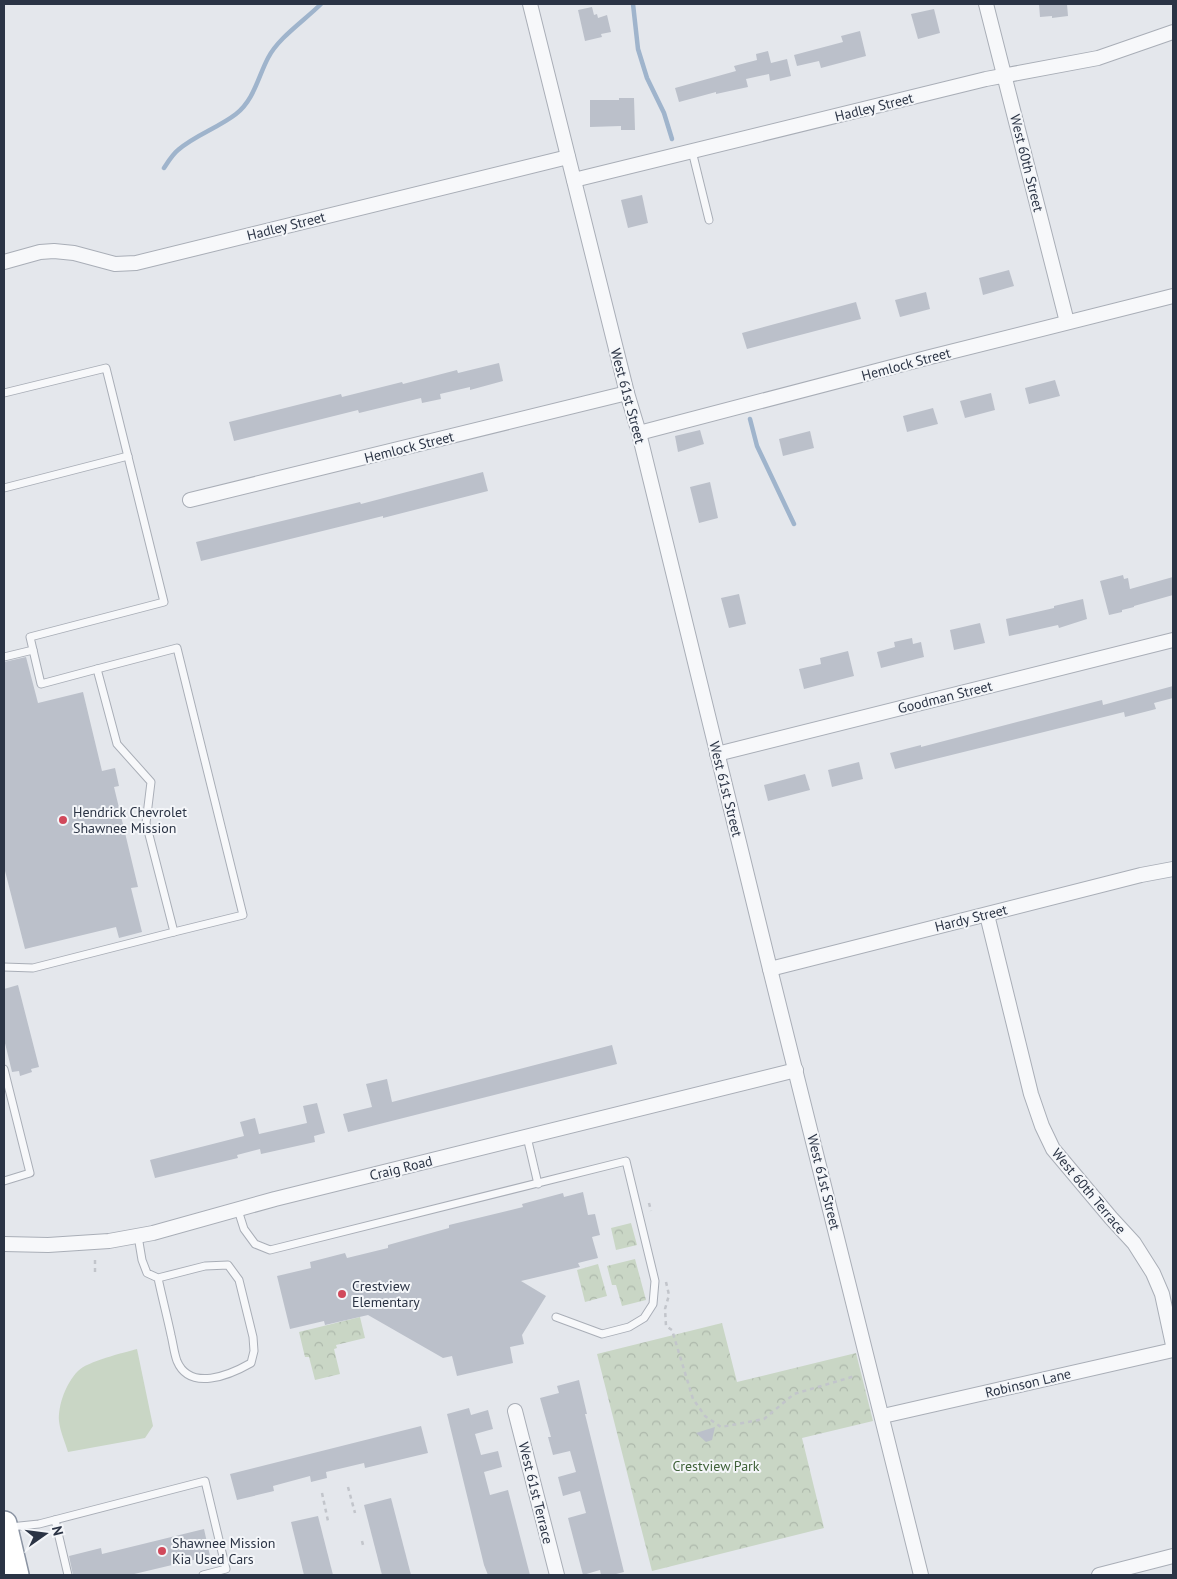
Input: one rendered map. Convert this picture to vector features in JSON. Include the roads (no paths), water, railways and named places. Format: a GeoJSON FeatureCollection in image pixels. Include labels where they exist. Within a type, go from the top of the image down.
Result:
{"type":"FeatureCollection","features":[{"type":"Feature","properties":{"kind":"highway"},"geometry":{"type":"LineString","coordinates":[[4,1526],[16,1575]]}},
{"type":"Feature","properties":{"kind":"street","name":"West 61st Street"},"geometry":{"type":"LineString","coordinates":[[530,4],[627,393],[639,433],[921,1575]]}},
{"type":"Feature","properties":{"kind":"street","name":"West 60th Street"},"geometry":{"type":"LineString","coordinates":[[986,4],[1068,322]]}},
{"type":"Feature","properties":{"kind":"street","name":"Hadley Street"},"geometry":{"type":"LineString","coordinates":[[574,180],[986,79],[1098,58],[1173,32]]}},
{"type":"Feature","properties":{"kind":"street","name":"Hadley Street"},"geometry":{"type":"LineString","coordinates":[[4,262],[40,252],[54,251],[74,253],[116,264],[136,264],[568,157]]}},
{"type":"Feature","properties":{"kind":"street","name":"Hemlock Street"},"geometry":{"type":"LineString","coordinates":[[639,433],[1173,296]]}},
{"type":"Feature","properties":{"kind":"street","name":"Hemlock Street"},"geometry":{"type":"LineString","coordinates":[[190,500],[627,393]]}},
{"type":"Feature","properties":{"kind":"street","name":"Goodman Street"},"geometry":{"type":"LineString","coordinates":[[717,754],[1173,640]]}},
{"type":"Feature","properties":{"kind":"street","name":"Hardy Street"},"geometry":{"type":"LineString","coordinates":[[770,969],[1141,875],[1173,869]]}},
{"type":"Feature","properties":{"kind":"street","name":"West 60th Terrace"},"geometry":{"type":"LineString","coordinates":[[987,915],[1031,1094],[1042,1126],[1053,1149],[1134,1243],[1153,1273],[1162,1294],[1173,1345]]}},
{"type":"Feature","properties":{"kind":"street","name":"Craig Road"},"geometry":{"type":"LineString","coordinates":[[4,1244],[48,1245],[109,1241],[138,1236],[190,1224],[284,1197],[796,1070]]}},
{"type":"Feature","properties":{"kind":"street","name":"Robinson Lane"},"geometry":{"type":"LineString","coordinates":[[883,1416],[1173,1350]]}},
{"type":"Feature","properties":{"kind":"street","name":"West 61st Terrace"},"geometry":{"type":"LineString","coordinates":[[516,1411],[557,1575]]}},
{"type":"Feature","properties":{"kind":"street"},"geometry":{"type":"LineString","coordinates":[[1099,1575],[1173,1556]]}},
{"type":"Feature","properties":{"kind":"lane"},"geometry":{"type":"LineString","coordinates":[[692,152],[709,220]]}},
{"type":"Feature","properties":{"kind":"lane"},"geometry":{"type":"LineString","coordinates":[[4,394],[106,368],[164,602],[30,637],[41,684],[177,648],[243,915],[33,968],[4,967]]}},
{"type":"Feature","properties":{"kind":"lane"},"geometry":{"type":"LineString","coordinates":[[4,488],[128,456]]}},
{"type":"Feature","properties":{"kind":"lane"},"geometry":{"type":"LineString","coordinates":[[4,657],[33,650]]}},
{"type":"Feature","properties":{"kind":"lane"},"geometry":{"type":"LineString","coordinates":[[96,669],[117,744],[151,782],[146,823],[174,932]]}},
{"type":"Feature","properties":{"kind":"lane"},"geometry":{"type":"LineString","coordinates":[[4,1069],[30,1174],[4,1181]]}},
{"type":"Feature","properties":{"kind":"lane"},"geometry":{"type":"LineString","coordinates":[[527,1137],[538,1184]]}},
{"type":"Feature","properties":{"kind":"lane"},"geometry":{"type":"LineString","coordinates":[[238,1210],[244,1229],[255,1244],[270,1250],[626,1161],[655,1281],[653,1304],[644,1318],[629,1327],[602,1334],[556,1317]]}},
{"type":"Feature","properties":{"kind":"lane"},"geometry":{"type":"LineString","coordinates":[[138,1236],[142,1260],[147,1273],[158,1278],[205,1266],[228,1266],[239,1280],[253,1337],[254,1351],[251,1363],[238,1371],[219,1377],[202,1379],[188,1375],[178,1362],[158,1278]]}},
{"type":"Feature","properties":{"kind":"lane"},"geometry":{"type":"LineString","coordinates":[[4,1526],[39,1524],[204,1481],[226,1569],[202,1575]]}},
{"type":"Feature","properties":{"kind":"lane"},"geometry":{"type":"LineString","coordinates":[[55,1520],[68,1575]]}},
{"type":"Feature","properties":{"kind":"waterway"},"geometry":{"type":"LineString","coordinates":[[164,168],[174,154],[185,145],[229,119],[242,108],[255,88],[264,65],[278,43],[321,4]]}},
{"type":"Feature","properties":{"kind":"waterway"},"geometry":{"type":"LineString","coordinates":[[633,4],[638,49],[647,78],[664,113],[672,139]]}},
{"type":"Feature","properties":{"kind":"waterway"},"geometry":{"type":"LineString","coordinates":[[750,419],[757,446],[794,524]]}},
{"type":"Feature","properties":{"kind":"place","name":"Hendrick Chevrolet Shawnee Mission"},"geometry":{"type":"Point","coordinates":[63,820]}},
{"type":"Feature","properties":{"kind":"place","name":"Crestview Elementary"},"geometry":{"type":"Point","coordinates":[342,1294]}},
{"type":"Feature","properties":{"kind":"place","name":"Shawnee Mission Kia Used Cars"},"geometry":{"type":"Point","coordinates":[162,1551]}},
{"type":"Feature","properties":{"kind":"park label","name":"Crestview Park"},"geometry":{"type":"Point","coordinates":[716,1466]}}]}
